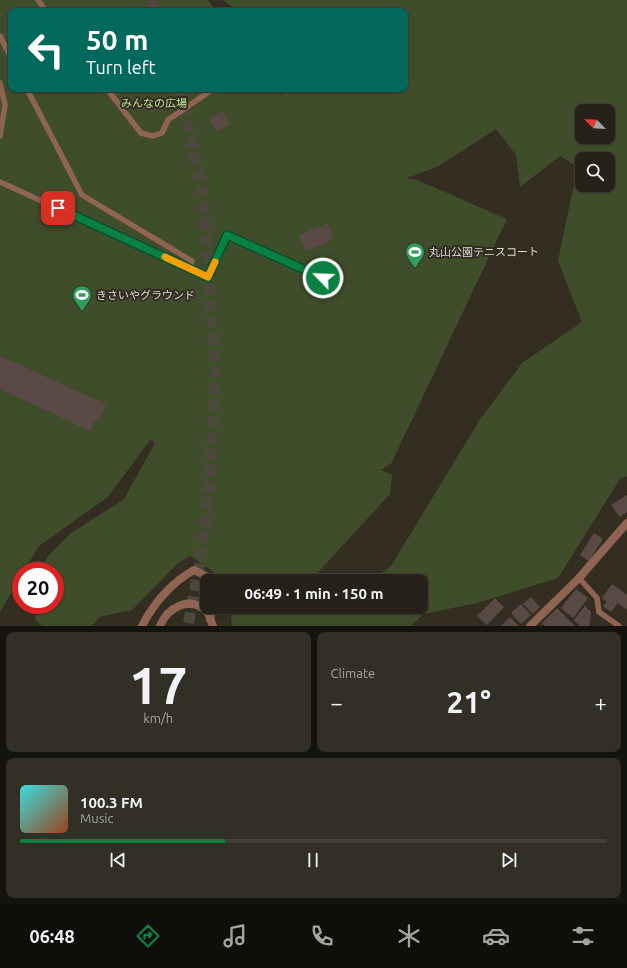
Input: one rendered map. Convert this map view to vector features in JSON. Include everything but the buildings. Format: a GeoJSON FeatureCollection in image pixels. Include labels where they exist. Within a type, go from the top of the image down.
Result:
{"type":"FeatureCollection","features":[{"type":"Feature","properties":{"kind":"street"},"geometry":{"type":"LineString","coordinates":[[534,625],[579,578],[627,523]]}},
{"type":"Feature","properties":{"kind":"street"},"geometry":{"type":"LineString","coordinates":[[142,626],[148,614],[180,578],[194,570],[202,574]]}},
{"type":"Feature","properties":{"kind":"street"},"geometry":{"type":"LineString","coordinates":[[160,626],[164,617],[172,608],[188,603],[196,605],[207,612],[212,622]]}},
{"type":"Feature","properties":{"kind":"lane"},"geometry":{"type":"LineString","coordinates":[[0,36],[8,52]]}},
{"type":"Feature","properties":{"kind":"lane"},"geometry":{"type":"LineString","coordinates":[[0,83],[5,105],[0,136]]}},
{"type":"Feature","properties":{"kind":"lane"},"geometry":{"type":"LineString","coordinates":[[29,92],[82,195],[192,262],[188,268]]}},
{"type":"Feature","properties":{"kind":"lane"},"geometry":{"type":"LineString","coordinates":[[109,92],[142,134],[153,136],[162,132],[168,120],[209,92]]}},
{"type":"Feature","properties":{"kind":"lane"},"geometry":{"type":"LineString","coordinates":[[0,182],[208,277],[227,235],[323,278]]}},
{"type":"Feature","properties":{"kind":"lane"},"geometry":{"type":"LineString","coordinates":[[579,578],[597,598],[599,612],[619,626]]}},
{"type":"Feature","properties":{"kind":"green space","name":"みんなの広場"},"geometry":{"type":"Polygon","coordinates":[[[0,0],[208,0],[214,8],[8,8],[8,92],[279,92],[282,96],[281,92],[408,92],[408,8],[234,8],[223,0],[627,0],[627,476],[620,479],[558,578],[477,603],[428,613],[428,574],[380,574],[391,566],[479,421],[522,363],[582,322],[558,261],[575,184],[575,192],[615,192],[615,152],[575,152],[575,165],[560,156],[520,187],[516,155],[496,129],[437,167],[407,178],[417,180],[507,219],[391,464],[381,470],[392,475],[390,494],[317,574],[217,574],[190,556],[177,564],[132,610],[99,617],[92,626],[42,626],[35,619],[35,614],[64,614],[64,562],[45,562],[48,556],[70,534],[124,499],[155,443],[150,440],[108,497],[39,546],[29,562],[12,562],[12,591],[0,612],[0,0]]]}},
{"type":"Feature","properties":{"kind":"green space"},"geometry":{"type":"Polygon","coordinates":[[[231,614],[423,614],[411,626],[232,626],[231,614]]]}},
{"type":"Feature","properties":{"kind":"tunnel"},"geometry":{"type":"LineString","coordinates":[[151,0],[154,8]]}},
{"type":"Feature","properties":{"kind":"tunnel"},"geometry":{"type":"LineString","coordinates":[[181,92],[203,194],[215,370],[210,478],[202,550],[188,626]]}},
{"type":"Feature","properties":{"kind":"slow traffic"},"geometry":{"type":"LineString","coordinates":[[165,257],[208,277],[215,262]]}},
{"type":"Feature","properties":{"kind":"place","name":"丸山公園テニスコート"},"geometry":{"type":"Point","coordinates":[415,269]}},
{"type":"Feature","properties":{"kind":"place","name":"きさいやグラウンド"},"geometry":{"type":"Point","coordinates":[82,312]}},
{"type":"Feature","properties":{"kind":"route"},"geometry":{"type":"LineString","coordinates":[[58,208],[208,277],[227,235],[323,278]]}}]}
